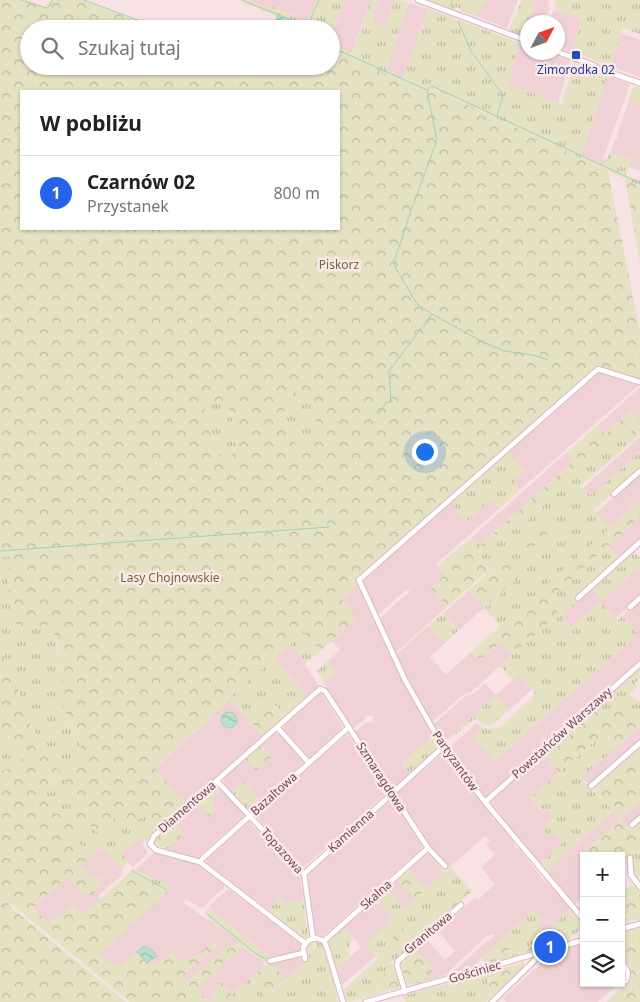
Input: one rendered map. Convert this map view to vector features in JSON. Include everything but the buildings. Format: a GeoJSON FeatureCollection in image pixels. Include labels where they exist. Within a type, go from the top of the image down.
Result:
{"type":"FeatureCollection","features":[{"type":"Feature","properties":{"kind":"street"},"geometry":{"type":"LineString","coordinates":[[418,0],[520,38]]}},
{"type":"Feature","properties":{"kind":"street"},"geometry":{"type":"LineString","coordinates":[[565,55],[640,83]]}},
{"type":"Feature","properties":{"kind":"street","name":"Partyzantów"},"geometry":{"type":"LineString","coordinates":[[580,915],[485,802],[444,747],[405,680],[359,580],[598,369],[640,382]]}},
{"type":"Feature","properties":{"kind":"street"},"geometry":{"type":"LineString","coordinates":[[614,494],[640,471]]}},
{"type":"Feature","properties":{"kind":"street"},"geometry":{"type":"LineString","coordinates":[[578,598],[640,542]]}},
{"type":"Feature","properties":{"kind":"street"},"geometry":{"type":"LineString","coordinates":[[630,607],[640,598]]}},
{"type":"Feature","properties":{"kind":"street","name":"Powstańców Warszawy"},"geometry":{"type":"LineString","coordinates":[[485,802],[640,664]]}},
{"type":"Feature","properties":{"kind":"street","name":"Diamentowa"},"geometry":{"type":"LineString","coordinates":[[305,943],[200,862],[156,850],[151,845],[151,840],[320,689]]}},
{"type":"Feature","properties":{"kind":"street","name":"Szmaragdowa"},"geometry":{"type":"LineString","coordinates":[[320,689],[324,691],[349,727],[428,848],[445,866]]}},
{"type":"Feature","properties":{"kind":"street"},"geometry":{"type":"LineString","coordinates":[[277,727],[309,763]]}},
{"type":"Feature","properties":{"kind":"street","name":"Bazaltowa"},"geometry":{"type":"LineString","coordinates":[[200,862],[349,727]]}},
{"type":"Feature","properties":{"kind":"street"},"geometry":{"type":"LineString","coordinates":[[591,786],[640,743]]}},
{"type":"Feature","properties":{"kind":"street","name":"Kamienna"},"geometry":{"type":"LineString","coordinates":[[304,874],[444,747]]}},
{"type":"Feature","properties":{"kind":"street","name":"Topazowa"},"geometry":{"type":"LineString","coordinates":[[217,781],[304,874],[313,938]]}},
{"type":"Feature","properties":{"kind":"street"},"geometry":{"type":"LineString","coordinates":[[632,825],[640,818]]}},
{"type":"Feature","properties":{"kind":"street","name":"Skalna"},"geometry":{"type":"LineString","coordinates":[[324,941],[428,848]]}},
{"type":"Feature","properties":{"kind":"street"},"geometry":{"type":"LineString","coordinates":[[630,858],[631,875],[640,887]]}},
{"type":"Feature","properties":{"kind":"street","name":"Granitowa"},"geometry":{"type":"LineString","coordinates":[[405,992],[397,965],[398,960],[461,905]]}},
{"type":"Feature","properties":{"kind":"street"},"geometry":{"type":"LineString","coordinates":[[625,928],[640,924]]}},
{"type":"Feature","properties":{"kind":"street"},"geometry":{"type":"LineString","coordinates":[[305,960],[303,952],[305,943],[313,938],[319,938],[324,941],[342,1002]]}},
{"type":"Feature","properties":{"kind":"street","name":"Gościniec"},"geometry":{"type":"LineString","coordinates":[[366,1002],[580,941]]}},
{"type":"Feature","properties":{"kind":"street"},"geometry":{"type":"LineString","coordinates":[[270,961],[303,952]]}},
{"type":"Feature","properties":{"kind":"street"},"geometry":{"type":"LineString","coordinates":[[492,1002],[543,952]]}},
{"type":"Feature","properties":{"kind":"street"},"geometry":{"type":"LineString","coordinates":[[625,966],[628,977],[626,981]]}},
{"type":"Feature","properties":{"kind":"shaded area"},"geometry":{"type":"Polygon","coordinates":[[[247,0],[317,0],[308,20],[302,20],[271,6],[269,9],[247,0]]]}},
{"type":"Feature","properties":{"kind":"shaded area"},"geometry":{"type":"Polygon","coordinates":[[[345,0],[371,0],[351,53],[340,48],[340,20],[337,20],[345,0]]]}},
{"type":"Feature","properties":{"kind":"shaded area"},"geometry":{"type":"Polygon","coordinates":[[[379,0],[395,0],[386,27],[372,23],[375,5],[377,5],[379,0]]]}},
{"type":"Feature","properties":{"kind":"shaded area"},"geometry":{"type":"Polygon","coordinates":[[[464,0],[518,0],[507,28],[460,10],[464,0]]]}},
{"type":"Feature","properties":{"kind":"shaded area"},"geometry":{"type":"Polygon","coordinates":[[[530,0],[550,0],[548,6],[550,8],[547,15],[531,15],[536,3],[530,0]]]}},
{"type":"Feature","properties":{"kind":"shaded area"},"geometry":{"type":"Polygon","coordinates":[[[409,3],[428,9],[403,78],[386,70],[409,3]]]}},
{"type":"Feature","properties":{"kind":"shaded area"},"geometry":{"type":"Polygon","coordinates":[[[556,10],[582,20],[571,52],[565,50],[565,15],[552,15],[556,10]]]}},
{"type":"Feature","properties":{"kind":"shaded area"},"geometry":{"type":"Polygon","coordinates":[[[621,33],[640,40],[640,77],[610,66],[621,33]]]}},
{"type":"Feature","properties":{"kind":"shaded area"},"geometry":{"type":"Polygon","coordinates":[[[519,43],[520,60],[565,59],[570,61],[558,103],[508,85],[519,43]]]}},
{"type":"Feature","properties":{"kind":"shaded area"},"geometry":{"type":"Polygon","coordinates":[[[608,76],[630,84],[603,159],[608,158],[615,140],[617,140],[629,101],[640,105],[640,171],[629,167],[626,176],[581,154],[608,76]]]}},
{"type":"Feature","properties":{"kind":"shaded area"},"geometry":{"type":"Polygon","coordinates":[[[598,370],[639,383],[639,385],[520,490],[512,481],[507,451],[598,370]]]}},
{"type":"Feature","properties":{"kind":"shaded area"},"geometry":{"type":"Polygon","coordinates":[[[640,387],[640,419],[638,421],[631,411],[604,434],[597,426],[640,387]]]}},
{"type":"Feature","properties":{"kind":"shaded area"},"geometry":{"type":"Polygon","coordinates":[[[640,437],[640,452],[590,497],[583,488],[640,437]]]}},
{"type":"Feature","properties":{"kind":"shaded area"},"geometry":{"type":"Polygon","coordinates":[[[567,452],[573,462],[479,545],[472,537],[567,452]]]}},
{"type":"Feature","properties":{"kind":"shaded area"},"geometry":{"type":"Polygon","coordinates":[[[640,474],[640,501],[610,528],[596,513],[640,474]]]}},
{"type":"Feature","properties":{"kind":"shaded area"},"geometry":{"type":"Polygon","coordinates":[[[491,500],[499,509],[436,564],[445,575],[431,588],[447,607],[395,653],[379,619],[410,591],[407,589],[378,615],[361,580],[449,502],[491,500]]]}},
{"type":"Feature","properties":{"kind":"shaded area"},"geometry":{"type":"Polygon","coordinates":[[[640,517],[640,539],[619,558],[608,546],[640,517]]]}},
{"type":"Feature","properties":{"kind":"shaded area"},"geometry":{"type":"Polygon","coordinates":[[[637,569],[640,572],[640,597],[615,619],[600,602],[571,628],[563,619],[563,615],[592,590],[602,600],[637,569]]]}},
{"type":"Feature","properties":{"kind":"shaded area"},"geometry":{"type":"Polygon","coordinates":[[[357,584],[391,657],[434,735],[401,764],[409,773],[394,787],[391,786],[356,733],[367,722],[372,723],[373,716],[366,715],[365,719],[355,727],[352,727],[324,683],[336,672],[328,661],[340,650],[332,641],[356,619],[342,598],[357,584]]]}},
{"type":"Feature","properties":{"kind":"shaded area"},"geometry":{"type":"Polygon","coordinates":[[[469,590],[485,607],[459,630],[443,613],[469,590]]]}},
{"type":"Feature","properties":{"kind":"shaded area"},"geometry":{"type":"Polygon","coordinates":[[[640,600],[640,662],[486,798],[477,783],[449,748],[477,723],[483,729],[473,738],[495,761],[638,634],[622,616],[640,600]]]}},
{"type":"Feature","properties":{"kind":"shaded area"},"geometry":{"type":"Polygon","coordinates":[[[428,626],[445,643],[430,657],[446,675],[471,652],[480,660],[501,642],[512,655],[471,692],[463,695],[432,722],[397,658],[397,654],[428,626]]]}},
{"type":"Feature","properties":{"kind":"shaded area"},"geometry":{"type":"Polygon","coordinates":[[[290,644],[306,663],[305,665],[318,684],[318,688],[308,697],[274,658],[290,644]]]}},
{"type":"Feature","properties":{"kind":"shaded area"},"geometry":{"type":"Polygon","coordinates":[[[519,674],[532,689],[516,704],[509,710],[496,696],[444,742],[433,725],[464,697],[473,694],[485,683],[496,695],[519,674]]]}},
{"type":"Feature","properties":{"kind":"shaded area"},"geometry":{"type":"Polygon","coordinates":[[[321,693],[342,728],[310,757],[284,730],[284,723],[321,693]]]}},
{"type":"Feature","properties":{"kind":"shaded area"},"geometry":{"type":"Polygon","coordinates":[[[231,700],[263,737],[187,805],[154,769],[231,700]]]}},
{"type":"Feature","properties":{"kind":"shaded area"},"geometry":{"type":"Polygon","coordinates":[[[640,726],[640,740],[590,785],[581,778],[640,726]]]}},
{"type":"Feature","properties":{"kind":"shaded area"},"geometry":{"type":"Polygon","coordinates":[[[273,733],[279,734],[303,763],[260,801],[243,782],[232,792],[224,783],[224,776],[245,757],[271,757],[260,745],[273,733]]]}},
{"type":"Feature","properties":{"kind":"shaded area"},"geometry":{"type":"Polygon","coordinates":[[[346,735],[349,736],[386,792],[305,866],[301,866],[257,817],[257,814],[346,735]]]}},
{"type":"Feature","properties":{"kind":"shaded area"},"geometry":{"type":"Polygon","coordinates":[[[443,753],[493,819],[497,821],[512,839],[517,849],[571,909],[544,933],[537,925],[534,910],[469,970],[450,975],[481,946],[494,937],[493,934],[487,936],[447,973],[421,982],[434,970],[416,950],[427,940],[445,960],[455,951],[438,931],[476,897],[478,900],[495,884],[481,867],[495,854],[486,845],[490,841],[485,836],[450,867],[431,846],[398,796],[398,793],[443,753]]]}},
{"type":"Feature","properties":{"kind":"shaded area"},"geometry":{"type":"Polygon","coordinates":[[[542,753],[559,772],[530,798],[543,812],[546,809],[554,818],[542,828],[554,832],[564,843],[539,864],[499,817],[500,814],[488,800],[542,753]]]}},
{"type":"Feature","properties":{"kind":"shaded area"},"geometry":{"type":"Polygon","coordinates":[[[213,786],[219,787],[244,816],[197,858],[167,849],[184,834],[173,821],[213,786]]]}},
{"type":"Feature","properties":{"kind":"shaded area"},"geometry":{"type":"Polygon","coordinates":[[[132,788],[164,824],[142,844],[147,854],[133,867],[128,862],[122,868],[121,876],[98,896],[100,899],[54,939],[25,914],[101,847],[85,830],[132,788]]]}},
{"type":"Feature","properties":{"kind":"shaded area"},"geometry":{"type":"Polygon","coordinates":[[[389,801],[393,802],[422,846],[421,849],[323,936],[316,933],[308,874],[389,801]]]}},
{"type":"Feature","properties":{"kind":"shaded area"},"geometry":{"type":"Polygon","coordinates":[[[640,802],[640,815],[627,827],[621,819],[640,802]]]}},
{"type":"Feature","properties":{"kind":"shaded area"},"geometry":{"type":"Polygon","coordinates":[[[613,811],[621,819],[623,831],[622,852],[580,852],[580,900],[574,905],[546,871],[613,811]]]}},
{"type":"Feature","properties":{"kind":"shaded area"},"geometry":{"type":"Polygon","coordinates":[[[249,822],[300,876],[303,900],[285,902],[280,897],[269,910],[207,863],[207,859],[249,822]]]}},
{"type":"Feature","properties":{"kind":"shaded area"},"geometry":{"type":"Polygon","coordinates":[[[155,852],[192,862],[224,885],[224,888],[202,908],[185,899],[184,903],[208,920],[210,919],[239,942],[238,944],[264,962],[265,966],[224,1002],[130,1002],[85,965],[172,888],[138,871],[137,868],[155,852]]]}},
{"type":"Feature","properties":{"kind":"shaded area"},"geometry":{"type":"Polygon","coordinates":[[[425,855],[429,855],[445,873],[426,889],[409,870],[425,855]]]}},
{"type":"Feature","properties":{"kind":"shaded area"},"geometry":{"type":"Polygon","coordinates":[[[398,880],[415,899],[404,909],[387,889],[398,880]]]}},
{"type":"Feature","properties":{"kind":"shaded area"},"geometry":{"type":"Polygon","coordinates":[[[227,890],[230,890],[300,944],[299,952],[271,957],[209,909],[209,906],[227,890]]]}},
{"type":"Feature","properties":{"kind":"shaded area"},"geometry":{"type":"Polygon","coordinates":[[[376,899],[394,918],[366,944],[376,956],[342,985],[337,969],[361,947],[344,927],[376,899]]]}},
{"type":"Feature","properties":{"kind":"shaded area"},"geometry":{"type":"Polygon","coordinates":[[[580,944],[580,987],[615,987],[598,1002],[506,1002],[503,998],[553,953],[580,944]]]}},
{"type":"Feature","properties":{"kind":"shaded area"},"geometry":{"type":"Polygon","coordinates":[[[297,956],[301,959],[303,965],[285,980],[273,962],[297,956]]]}},
{"type":"Feature","properties":{"kind":"green space","name":"Lasy Chojnowskie"},"geometry":{"type":"Polygon","coordinates":[[[0,0],[25,0],[44,6],[53,0],[82,0],[136,20],[20,20],[20,75],[340,75],[340,53],[429,94],[431,88],[608,171],[640,332],[640,380],[596,367],[356,581],[357,584],[342,598],[356,619],[321,651],[304,632],[154,768],[187,805],[151,836],[150,822],[144,816],[137,821],[138,830],[136,833],[131,830],[123,819],[116,817],[109,823],[105,834],[98,834],[90,825],[73,840],[93,854],[80,866],[90,878],[99,877],[103,881],[94,894],[82,893],[67,877],[33,907],[48,924],[59,914],[64,914],[74,904],[83,914],[130,872],[168,892],[98,954],[113,965],[121,964],[137,953],[147,962],[158,964],[173,952],[180,961],[185,960],[195,956],[217,941],[219,944],[182,977],[187,982],[228,946],[231,949],[237,943],[243,947],[198,988],[205,998],[209,999],[216,989],[216,985],[222,983],[237,1002],[130,1002],[10,903],[8,905],[126,1002],[0,1002],[0,771],[15,766],[23,757],[18,745],[0,731],[0,647],[17,683],[25,716],[41,742],[47,757],[57,769],[64,773],[77,767],[82,757],[79,742],[63,706],[62,671],[53,630],[48,625],[21,628],[12,615],[9,595],[10,557],[0,557],[0,0]],[[296,390],[285,407],[284,416],[299,456],[313,449],[316,441],[317,427],[305,390],[296,390]],[[220,398],[204,409],[217,454],[224,461],[231,457],[238,442],[229,408],[220,398]],[[57,776],[45,787],[44,793],[51,813],[59,814],[78,811],[79,799],[75,790],[57,776]]]}},
{"type":"Feature","properties":{"kind":"green space"},"geometry":{"type":"Polygon","coordinates":[[[237,0],[246,0],[269,9],[271,6],[302,20],[275,20],[276,16],[237,0]]]}},
{"type":"Feature","properties":{"kind":"green space"},"geometry":{"type":"Polygon","coordinates":[[[317,0],[345,0],[337,20],[308,20],[317,0]]]}},
{"type":"Feature","properties":{"kind":"green space"},"geometry":{"type":"Polygon","coordinates":[[[371,0],[379,0],[377,5],[375,5],[372,23],[385,27],[395,0],[402,0],[409,3],[386,69],[403,78],[428,9],[454,18],[456,22],[459,20],[519,43],[508,84],[558,103],[562,104],[574,63],[608,76],[581,154],[603,165],[611,152],[632,159],[626,175],[640,181],[640,186],[432,88],[429,94],[340,53],[340,48],[352,53],[371,0]]]}},
{"type":"Feature","properties":{"kind":"green space"},"geometry":{"type":"Polygon","coordinates":[[[431,0],[486,0],[477,16],[456,7],[455,9],[448,9],[430,2],[431,0]]]}},
{"type":"Feature","properties":{"kind":"green space"},"geometry":{"type":"Polygon","coordinates":[[[522,0],[536,2],[531,15],[520,15],[520,35],[509,30],[522,0]]]}},
{"type":"Feature","properties":{"kind":"green space"},"geometry":{"type":"Polygon","coordinates":[[[555,0],[640,0],[640,34],[623,28],[610,66],[571,51],[582,20],[556,10],[555,0]]]}},
{"type":"Feature","properties":{"kind":"green space"},"geometry":{"type":"Polygon","coordinates":[[[634,86],[640,88],[640,105],[628,101],[634,86]]]}},
{"type":"Feature","properties":{"kind":"green space"},"geometry":{"type":"Polygon","coordinates":[[[625,179],[640,186],[640,264],[625,179]]]}},
{"type":"Feature","properties":{"kind":"green space"},"geometry":{"type":"Polygon","coordinates":[[[296,390],[305,390],[316,419],[317,427],[314,449],[299,456],[284,416],[285,407],[296,390]]]}},
{"type":"Feature","properties":{"kind":"green space"},"geometry":{"type":"Polygon","coordinates":[[[220,398],[229,408],[238,442],[231,457],[224,462],[217,454],[204,409],[220,398]]]}},
{"type":"Feature","properties":{"kind":"green space"},"geometry":{"type":"Polygon","coordinates":[[[631,411],[638,421],[640,419],[640,434],[637,437],[629,429],[523,524],[517,517],[475,555],[488,571],[447,607],[431,588],[445,575],[438,566],[472,537],[480,545],[573,462],[567,452],[597,426],[605,434],[631,411]]]}},
{"type":"Feature","properties":{"kind":"green space"},"geometry":{"type":"Polygon","coordinates":[[[629,428],[637,437],[581,486],[590,496],[640,452],[640,468],[594,510],[610,528],[500,626],[484,608],[522,574],[506,557],[489,571],[475,555],[517,517],[523,524],[629,428]],[[546,521],[518,546],[554,529],[546,521]]]}},
{"type":"Feature","properties":{"kind":"green space"},"geometry":{"type":"Polygon","coordinates":[[[507,451],[525,471],[513,481],[520,490],[499,509],[491,500],[466,522],[449,502],[507,451]]]}},
{"type":"Feature","properties":{"kind":"green space"},"geometry":{"type":"Polygon","coordinates":[[[640,501],[640,517],[547,601],[559,614],[512,655],[501,642],[480,661],[471,652],[640,501]]]}},
{"type":"Feature","properties":{"kind":"green space"},"geometry":{"type":"Polygon","coordinates":[[[546,520],[554,529],[525,554],[518,546],[546,520]]]}},
{"type":"Feature","properties":{"kind":"green space"},"geometry":{"type":"Polygon","coordinates":[[[608,546],[619,558],[576,598],[578,602],[564,615],[563,619],[571,628],[600,602],[617,621],[622,616],[638,634],[495,761],[473,738],[482,729],[480,726],[488,729],[500,727],[535,695],[520,675],[513,680],[500,666],[558,614],[547,601],[608,546]]]}},
{"type":"Feature","properties":{"kind":"green space"},"geometry":{"type":"Polygon","coordinates":[[[633,551],[640,558],[640,572],[637,569],[602,601],[591,589],[633,551]]]}},
{"type":"Feature","properties":{"kind":"green space"},"geometry":{"type":"Polygon","coordinates":[[[506,556],[522,574],[485,607],[469,590],[506,556]]]}},
{"type":"Feature","properties":{"kind":"green space"},"geometry":{"type":"Polygon","coordinates":[[[0,557],[10,557],[9,594],[12,613],[16,621],[21,628],[48,625],[53,630],[55,636],[63,682],[63,706],[82,750],[79,766],[64,773],[57,769],[47,757],[41,742],[25,716],[17,683],[0,647],[0,557]]]}},
{"type":"Feature","properties":{"kind":"green space"},"geometry":{"type":"Polygon","coordinates":[[[443,613],[459,630],[445,643],[428,626],[443,613]]]}},
{"type":"Feature","properties":{"kind":"green space"},"geometry":{"type":"Polygon","coordinates":[[[304,631],[321,651],[306,663],[290,644],[304,631]]]}},
{"type":"Feature","properties":{"kind":"green space"},"geometry":{"type":"Polygon","coordinates":[[[274,658],[308,697],[286,717],[266,699],[246,717],[229,698],[274,658]]]}},
{"type":"Feature","properties":{"kind":"green space"},"geometry":{"type":"Polygon","coordinates":[[[328,661],[336,672],[324,683],[317,671],[328,661]]]}},
{"type":"Feature","properties":{"kind":"green space"},"geometry":{"type":"Polygon","coordinates":[[[640,666],[640,678],[635,683],[638,686],[629,695],[640,701],[640,726],[638,727],[616,706],[603,718],[593,706],[640,666]]]}},
{"type":"Feature","properties":{"kind":"green space"},"geometry":{"type":"Polygon","coordinates":[[[496,695],[509,710],[489,727],[475,719],[444,743],[496,695]]]}},
{"type":"Feature","properties":{"kind":"green space"},"geometry":{"type":"Polygon","coordinates":[[[266,699],[286,717],[263,737],[246,717],[266,699]]]}},
{"type":"Feature","properties":{"kind":"green space"},"geometry":{"type":"Polygon","coordinates":[[[593,706],[603,718],[616,706],[638,727],[615,748],[603,734],[559,772],[542,753],[593,706]]]}},
{"type":"Feature","properties":{"kind":"green space"},"geometry":{"type":"Polygon","coordinates":[[[0,731],[18,745],[23,757],[15,766],[0,771],[0,731]]]}},
{"type":"Feature","properties":{"kind":"green space"},"geometry":{"type":"Polygon","coordinates":[[[603,734],[615,748],[581,778],[613,811],[546,871],[539,864],[563,843],[554,833],[549,837],[542,828],[553,818],[546,810],[542,813],[530,798],[603,734]]]}},
{"type":"Feature","properties":{"kind":"green space"},"geometry":{"type":"Polygon","coordinates":[[[434,735],[438,743],[437,748],[409,773],[401,764],[434,735]]]}},
{"type":"Feature","properties":{"kind":"green space"},"geometry":{"type":"Polygon","coordinates":[[[260,745],[271,757],[256,771],[245,758],[260,745]]]}},
{"type":"Feature","properties":{"kind":"green space"},"geometry":{"type":"Polygon","coordinates":[[[640,747],[640,802],[621,819],[630,831],[640,822],[640,847],[625,860],[625,852],[584,852],[620,819],[595,791],[595,787],[640,747]]]}},
{"type":"Feature","properties":{"kind":"green space"},"geometry":{"type":"Polygon","coordinates":[[[58,776],[72,787],[78,795],[78,812],[51,813],[44,793],[45,787],[58,776]]]}},
{"type":"Feature","properties":{"kind":"green space"},"geometry":{"type":"Polygon","coordinates":[[[243,782],[260,801],[248,810],[232,792],[243,782]]]}},
{"type":"Feature","properties":{"kind":"green space"},"geometry":{"type":"Polygon","coordinates":[[[213,786],[219,787],[222,790],[213,798],[214,811],[210,817],[196,802],[213,786]]]}},
{"type":"Feature","properties":{"kind":"green space"},"geometry":{"type":"Polygon","coordinates":[[[144,816],[150,822],[151,836],[145,842],[142,839],[137,840],[121,854],[129,862],[121,869],[101,847],[93,854],[73,840],[90,825],[106,831],[109,823],[116,817],[125,821],[131,830],[138,827],[137,821],[144,816]]]}},
{"type":"Feature","properties":{"kind":"green space"},"geometry":{"type":"Polygon","coordinates":[[[173,821],[184,834],[167,849],[155,844],[155,838],[173,821]]]}},
{"type":"Feature","properties":{"kind":"green space"},"geometry":{"type":"Polygon","coordinates":[[[640,847],[640,876],[636,880],[633,874],[631,855],[640,847]]]}},
{"type":"Feature","properties":{"kind":"green space"},"geometry":{"type":"Polygon","coordinates":[[[450,867],[464,882],[445,899],[453,908],[411,945],[408,935],[376,899],[387,889],[404,909],[450,867]]]}},
{"type":"Feature","properties":{"kind":"green space"},"geometry":{"type":"Polygon","coordinates":[[[137,868],[138,871],[172,887],[168,892],[130,872],[137,868]]]}},
{"type":"Feature","properties":{"kind":"green space"},"geometry":{"type":"Polygon","coordinates":[[[409,870],[426,889],[415,899],[398,880],[409,870]]]}},
{"type":"Feature","properties":{"kind":"green space"},"geometry":{"type":"Polygon","coordinates":[[[464,882],[472,891],[453,908],[445,899],[464,882]]]}},
{"type":"Feature","properties":{"kind":"green space"},"geometry":{"type":"Polygon","coordinates":[[[632,884],[640,893],[640,919],[625,922],[629,914],[625,914],[625,890],[632,884]]]}},
{"type":"Feature","properties":{"kind":"green space"},"geometry":{"type":"Polygon","coordinates":[[[280,896],[285,902],[303,900],[308,935],[304,938],[269,910],[280,896]]]}},
{"type":"Feature","properties":{"kind":"green space"},"geometry":{"type":"Polygon","coordinates":[[[209,909],[271,957],[264,962],[237,943],[239,942],[205,914],[206,910],[209,909]]]}},
{"type":"Feature","properties":{"kind":"green space"},"geometry":{"type":"Polygon","coordinates":[[[571,909],[580,921],[580,930],[567,941],[557,943],[546,932],[571,909]]]}},
{"type":"Feature","properties":{"kind":"green space"},"geometry":{"type":"Polygon","coordinates":[[[534,910],[542,920],[537,925],[544,933],[520,954],[495,962],[510,949],[502,939],[534,910]]]}},
{"type":"Feature","properties":{"kind":"green space"},"geometry":{"type":"Polygon","coordinates":[[[394,918],[405,930],[411,945],[401,954],[392,935],[384,927],[394,918]]]}},
{"type":"Feature","properties":{"kind":"green space"},"geometry":{"type":"Polygon","coordinates":[[[344,927],[354,939],[350,942],[349,955],[351,957],[337,969],[329,941],[344,927]]]}},
{"type":"Feature","properties":{"kind":"green space"},"geometry":{"type":"Polygon","coordinates":[[[384,927],[392,935],[401,954],[389,964],[393,964],[395,971],[391,970],[376,986],[378,994],[350,1002],[346,1000],[343,990],[378,958],[365,944],[384,927]]]}},
{"type":"Feature","properties":{"kind":"green space"},"geometry":{"type":"Polygon","coordinates":[[[640,928],[640,1002],[606,1002],[631,980],[631,966],[625,959],[625,932],[640,928]]]}},
{"type":"Feature","properties":{"kind":"green space"},"geometry":{"type":"Polygon","coordinates":[[[546,932],[557,943],[520,954],[546,932]]]}},
{"type":"Feature","properties":{"kind":"green space"},"geometry":{"type":"Polygon","coordinates":[[[502,939],[510,949],[495,962],[488,964],[481,958],[502,939]]]}},
{"type":"Feature","properties":{"kind":"green space"},"geometry":{"type":"Polygon","coordinates":[[[314,941],[313,950],[316,949],[315,941],[320,942],[324,947],[338,1002],[237,1002],[231,996],[250,979],[267,997],[303,965],[301,961],[309,959],[307,948],[314,941]]]}},
{"type":"Feature","properties":{"kind":"green space"},"geometry":{"type":"Polygon","coordinates":[[[416,950],[434,970],[421,982],[410,985],[407,983],[401,964],[416,950]]]}},
{"type":"Feature","properties":{"kind":"green space"},"geometry":{"type":"Polygon","coordinates":[[[273,962],[285,980],[266,998],[250,979],[265,966],[273,962]]]}},
{"type":"Feature","properties":{"kind":"green space"},"geometry":{"type":"Polygon","coordinates":[[[523,963],[526,967],[492,996],[487,983],[503,968],[523,963]]]}},
{"type":"Feature","properties":{"kind":"green space"},"geometry":{"type":"Polygon","coordinates":[[[503,968],[487,982],[492,996],[486,1002],[406,1002],[403,996],[503,968]]]}},
{"type":"Feature","properties":{"kind":"green space"},"geometry":{"type":"Polygon","coordinates":[[[391,970],[395,971],[400,985],[398,988],[378,994],[377,986],[379,979],[383,974],[391,970]]]}},
{"type":"Feature","properties":{"kind":"water"},"geometry":{"type":"Polygon","coordinates":[[[278,14],[291,20],[276,20],[278,14]]]}},
{"type":"Feature","properties":{"kind":"water"},"geometry":{"type":"Polygon","coordinates":[[[229,712],[235,714],[237,720],[235,726],[229,728],[223,726],[221,720],[223,714],[229,712]]]}},
{"type":"Feature","properties":{"kind":"water"},"geometry":{"type":"Polygon","coordinates":[[[142,947],[150,949],[157,956],[147,962],[137,952],[142,947]]]}},
{"type":"Feature","properties":{"kind":"waterway"},"geometry":{"type":"LineString","coordinates":[[21,0],[46,8],[50,6],[52,0]]}},
{"type":"Feature","properties":{"kind":"waterway"},"geometry":{"type":"LineString","coordinates":[[84,0],[138,20]]}},
{"type":"Feature","properties":{"kind":"waterway"},"geometry":{"type":"LineString","coordinates":[[242,0],[279,15]]}},
{"type":"Feature","properties":{"kind":"waterway"},"geometry":{"type":"LineString","coordinates":[[310,20],[319,0]]}},
{"type":"Feature","properties":{"kind":"waterway"},"geometry":{"type":"LineString","coordinates":[[451,6],[452,0]]}},
{"type":"Feature","properties":{"kind":"waterway"},"geometry":{"type":"LineString","coordinates":[[458,21],[471,51],[503,95],[497,116]]}},
{"type":"Feature","properties":{"kind":"waterway"},"geometry":{"type":"LineString","coordinates":[[340,51],[427,90],[432,86],[640,183]]}},
{"type":"Feature","properties":{"kind":"waterway"},"geometry":{"type":"LineString","coordinates":[[414,203],[437,140],[427,91]]}},
{"type":"Feature","properties":{"kind":"waterway"},"geometry":{"type":"LineString","coordinates":[[413,205],[394,262],[395,267],[417,304],[481,341],[504,351],[533,355],[548,360]]}},
{"type":"Feature","properties":{"kind":"waterway"},"geometry":{"type":"LineString","coordinates":[[378,415],[386,402],[391,402],[389,371],[432,314]]}},
{"type":"Feature","properties":{"kind":"waterway"},"geometry":{"type":"LineString","coordinates":[[0,551],[329,527]]}},
{"type":"Feature","properties":{"kind":"waterway"},"geometry":{"type":"LineString","coordinates":[[132,871],[167,890]]}},
{"type":"Feature","properties":{"kind":"waterway"},"geometry":{"type":"LineString","coordinates":[[207,914],[255,953],[266,959]]}},
{"type":"Feature","properties":{"kind":"place","name":"Zimorodka 02"},"geometry":{"type":"Point","coordinates":[576,55]}},
{"type":"Feature","properties":{"kind":"place","name":"Czarnów 02"},"geometry":{"type":"Point","coordinates":[550,947]}},
{"type":"Feature","properties":{"kind":"park label","name":"Piskorz"},"geometry":{"type":"Point","coordinates":[339,265]}}]}
